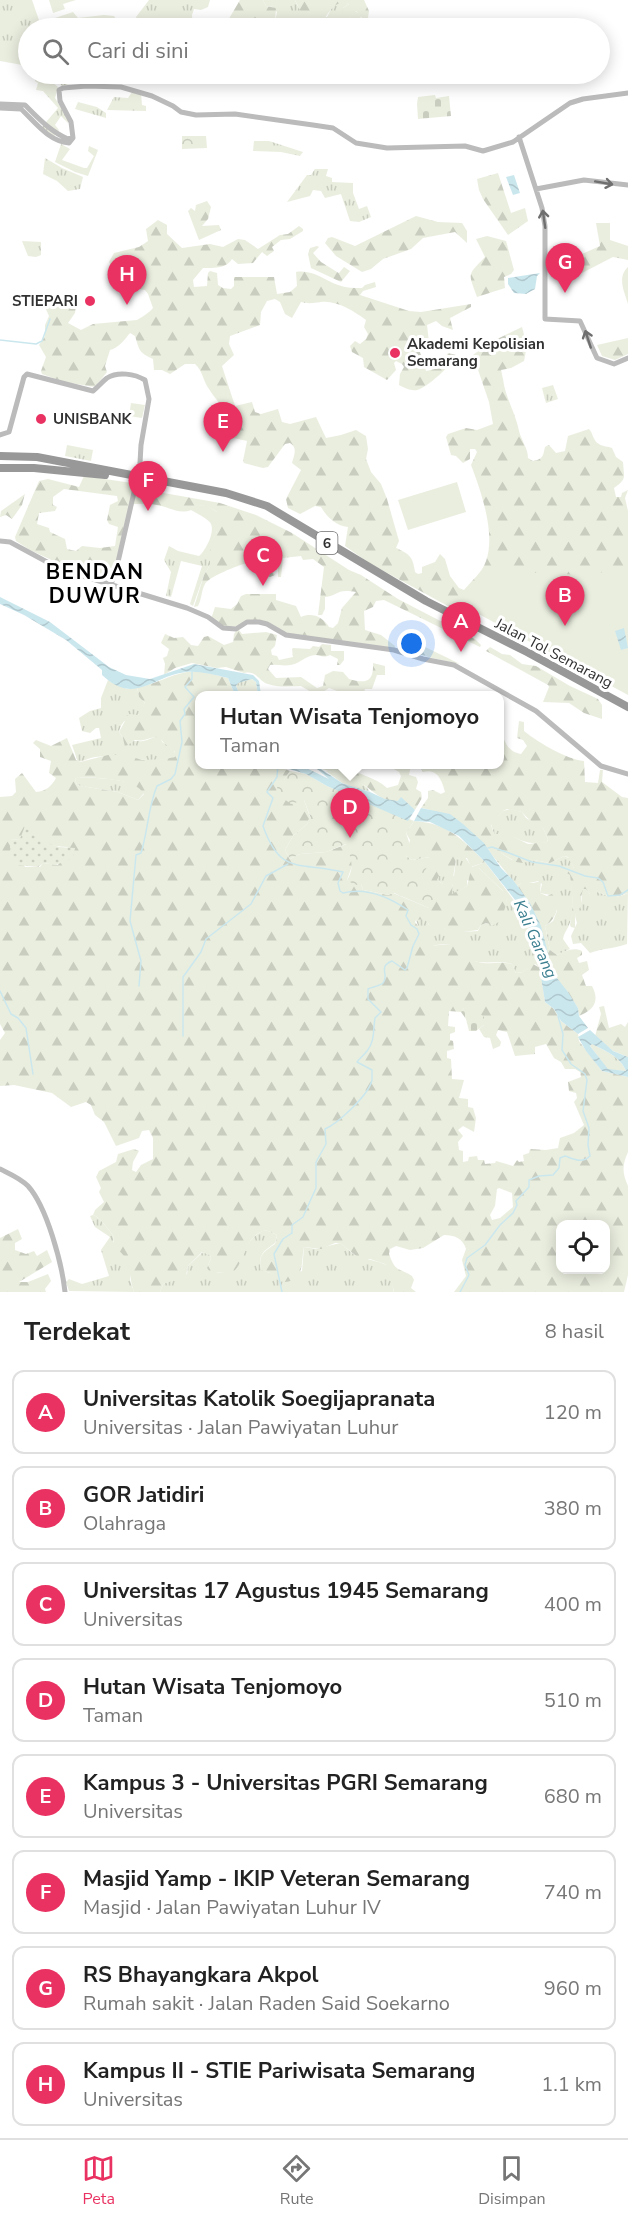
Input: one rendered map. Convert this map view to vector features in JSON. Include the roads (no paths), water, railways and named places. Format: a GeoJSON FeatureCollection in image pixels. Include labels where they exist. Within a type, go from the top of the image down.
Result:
{"type":"FeatureCollection","features":[{"type":"Feature","properties":{"kind":"highway","name":"Jalan Tol Semarang"},"geometry":{"type":"LineString","coordinates":[[0,458],[37,457],[226,493],[267,506],[426,601],[628,707]]}},
{"type":"Feature","properties":{"kind":"highway","name":"Jalan Tol Semarang"},"geometry":{"type":"LineString","coordinates":[[0,458],[38,462],[222,497],[264,511],[432,610],[628,711]]}},
{"type":"Feature","properties":{"kind":"highway"},"geometry":{"type":"LineString","coordinates":[[0,468],[34,468],[105,475]]}},
{"type":"Feature","properties":{"kind":"main road"},"geometry":{"type":"LineString","coordinates":[[0,108],[25,105],[39,124],[60,141],[69,143],[72,138],[69,117],[59,98],[59,90],[87,86],[117,87],[136,90],[169,104],[181,112],[196,115],[235,114],[333,128],[356,143],[387,148],[465,146],[483,152],[513,142],[570,103],[628,93]]}},
{"type":"Feature","properties":{"kind":"main road"},"geometry":{"type":"LineString","coordinates":[[0,104],[17,106]]}},
{"type":"Feature","properties":{"kind":"main road"},"geometry":{"type":"LineString","coordinates":[[519,137],[545,226],[546,319],[583,322],[590,346],[597,358],[603,361],[614,364],[628,358]]}},
{"type":"Feature","properties":{"kind":"main road"},"geometry":{"type":"LineString","coordinates":[[536,189],[584,180],[628,185]]}},
{"type":"Feature","properties":{"kind":"main road"},"geometry":{"type":"LineString","coordinates":[[0,435],[9,432],[23,379],[27,374],[93,391],[107,378],[114,375],[139,377],[145,380],[149,393],[140,463]]}},
{"type":"Feature","properties":{"kind":"main road"},"geometry":{"type":"LineString","coordinates":[[111,585],[135,488]]}},
{"type":"Feature","properties":{"kind":"main road"},"geometry":{"type":"LineString","coordinates":[[0,541],[10,542],[60,569],[201,613],[223,628],[236,629],[247,622],[259,622],[286,635],[394,650],[454,665],[500,691]]}},
{"type":"Feature","properties":{"kind":"main road"},"geometry":{"type":"LineString","coordinates":[[504,693],[536,711],[602,766],[628,774]]}},
{"type":"Feature","properties":{"kind":"main road"},"geometry":{"type":"LineString","coordinates":[[0,1169],[26,1184],[41,1207],[62,1269],[65,1292]]}},
{"type":"Feature","properties":{"kind":"water"},"geometry":{"type":"Polygon","coordinates":[[[514,175],[520,193],[513,195],[506,177],[514,175]]]}},
{"type":"Feature","properties":{"kind":"water"},"geometry":{"type":"Polygon","coordinates":[[[540,273],[537,276],[535,289],[526,294],[514,293],[508,284],[508,278],[540,273]]]}},
{"type":"Feature","properties":{"kind":"water"},"geometry":{"type":"Polygon","coordinates":[[[0,597],[50,622],[109,667],[126,675],[150,679],[194,664],[253,675],[259,681],[260,691],[257,691],[256,682],[252,679],[238,683],[236,686],[238,691],[233,691],[228,678],[196,672],[174,675],[144,687],[124,688],[102,675],[102,670],[66,640],[24,615],[0,604],[0,597]]]}},
{"type":"Feature","properties":{"kind":"water"},"geometry":{"type":"Polygon","coordinates":[[[624,628],[628,648],[621,650],[615,631],[624,628]]]}},
{"type":"Feature","properties":{"kind":"water"},"geometry":{"type":"Polygon","coordinates":[[[289,769],[308,769],[329,779],[317,769],[321,769],[342,783],[385,799],[398,801],[401,797],[415,810],[408,821],[327,786],[306,774],[289,769]]]}},
{"type":"Feature","properties":{"kind":"water","name":"Kali Garang"},"geometry":{"type":"Polygon","coordinates":[[[421,808],[450,814],[463,824],[484,843],[501,868],[513,880],[530,903],[541,926],[553,973],[568,992],[578,1008],[579,1016],[588,1028],[578,1034],[561,1021],[554,1009],[545,1002],[537,952],[519,905],[485,862],[459,836],[430,822],[414,821],[421,808]]]}},
{"type":"Feature","properties":{"kind":"water"},"geometry":{"type":"Polygon","coordinates":[[[590,1030],[613,1051],[628,1057],[628,1077],[602,1071],[578,1037],[590,1030]],[[592,1044],[590,1046],[608,1069],[626,1071],[616,1058],[592,1044]]]}},
{"type":"Feature","properties":{"kind":"waterway"},"geometry":{"type":"LineString","coordinates":[[0,340],[36,344],[42,341],[50,319]]}},
{"type":"Feature","properties":{"kind":"waterway"},"geometry":{"type":"LineString","coordinates":[[139,986],[141,961],[130,921],[136,855],[141,853],[157,786],[171,779],[175,774],[182,742],[180,721],[185,714],[184,709],[194,697],[185,687],[192,679],[192,672]]}},
{"type":"Feature","properties":{"kind":"waterway"},"geometry":{"type":"LineString","coordinates":[[278,769],[277,777],[267,792],[273,798],[263,826],[277,853],[294,864],[343,872],[338,883],[340,891],[343,893],[369,892],[393,901],[408,910],[406,916],[419,934],[407,968],[405,970],[392,961],[388,963],[384,968],[383,983],[368,989],[368,999],[381,1012],[375,1018],[370,1047],[357,1062],[372,1070],[372,1080],[370,1086],[352,1108],[325,1129],[326,1144],[316,1162],[316,1188],[303,1217],[292,1225],[292,1233],[283,1239],[274,1254],[282,1292]]}},
{"type":"Feature","properties":{"kind":"waterway"},"geometry":{"type":"LineString","coordinates":[[488,848],[492,847],[532,862],[559,866],[585,876],[598,878],[603,882],[608,896],[620,895],[628,890]]}},
{"type":"Feature","properties":{"kind":"waterway"},"geometry":{"type":"LineString","coordinates":[[183,1036],[183,977],[201,952],[206,939],[251,904],[266,876],[288,864]]}},
{"type":"Feature","properties":{"kind":"waterway"},"geometry":{"type":"LineString","coordinates":[[0,991],[11,1014],[18,1018],[26,1028],[33,1074]]}},
{"type":"Feature","properties":{"kind":"waterway"},"geometry":{"type":"LineString","coordinates":[[460,1292],[469,1275],[465,1265],[467,1258],[485,1245],[500,1225],[513,1213],[517,1205],[516,1201],[529,1187],[529,1180],[539,1176],[553,1175],[559,1168],[560,1158],[565,1156],[581,1160],[590,1156],[589,1128],[583,1111],[587,1080],[585,1074],[571,1064],[562,1050],[563,1034],[558,1016]]}},
{"type":"Feature","properties":{"kind":"tunnel"},"geometry":{"type":"LineString","coordinates":[[135,488],[140,463]]}},
{"type":"Feature","properties":{"kind":"place","name":"RS Bhayangkara Akpol"},"geometry":{"type":"Point","coordinates":[565,293]}},
{"type":"Feature","properties":{"kind":"place","name":"STIEPARI"},"geometry":{"type":"Point","coordinates":[90,301]}},
{"type":"Feature","properties":{"kind":"place","name":"Kampus II - STIE Pariwisata Semarang"},"geometry":{"type":"Point","coordinates":[127,305]}},
{"type":"Feature","properties":{"kind":"place","name":"Akademi Kepolisian Semarang"},"geometry":{"type":"Point","coordinates":[395,353]}},
{"type":"Feature","properties":{"kind":"place","name":"UNISBANK"},"geometry":{"type":"Point","coordinates":[41,419]}},
{"type":"Feature","properties":{"kind":"place","name":"Kampus 3 - Universitas PGRI Semarang"},"geometry":{"type":"Point","coordinates":[223,452]}},
{"type":"Feature","properties":{"kind":"place","name":"Masjid Yamp - IKIP Veteran Semarang"},"geometry":{"type":"Point","coordinates":[148,511]}},
{"type":"Feature","properties":{"kind":"place","name":"Universitas 17 Agustus 1945 Semarang"},"geometry":{"type":"Point","coordinates":[263,586]}},
{"type":"Feature","properties":{"kind":"place","name":"GOR Jatidiri"},"geometry":{"type":"Point","coordinates":[565,626]}},
{"type":"Feature","properties":{"kind":"place","name":"Universitas Katolik Soegijapranata"},"geometry":{"type":"Point","coordinates":[461,652]}},
{"type":"Feature","properties":{"kind":"place","name":"Hutan Wisata Tenjomoyo"},"geometry":{"type":"Point","coordinates":[350,838]}},
{"type":"Feature","properties":{"kind":"district","name":"BENDAN DUWUR"},"geometry":{"type":"Point","coordinates":[95,584]}}]}
